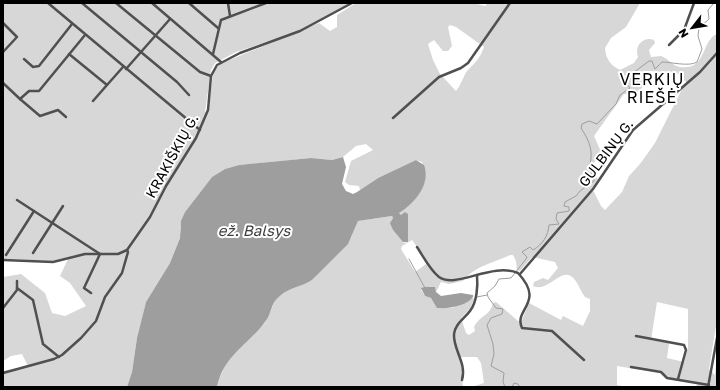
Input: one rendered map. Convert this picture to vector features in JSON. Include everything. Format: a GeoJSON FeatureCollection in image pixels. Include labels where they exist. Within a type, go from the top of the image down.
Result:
{"type":"FeatureCollection","features":[{"type":"Feature","properties":{"kind":"street"},"geometry":{"type":"LineString","coordinates":[[48,3],[200,130]]}},
{"type":"Feature","properties":{"kind":"street"},"geometry":{"type":"LineString","coordinates":[[82,3],[177,82],[189,95]]}},
{"type":"Feature","properties":{"kind":"street"},"geometry":{"type":"LineString","coordinates":[[116,3],[200,72],[211,76],[214,68],[221,62],[240,53],[300,31],[352,3]]}},
{"type":"Feature","properties":{"kind":"street"},"geometry":{"type":"LineString","coordinates":[[152,3],[221,62]]}},
{"type":"Feature","properties":{"kind":"street"},"geometry":{"type":"LineString","coordinates":[[189,3],[218,28]]}},
{"type":"Feature","properties":{"kind":"street"},"geometry":{"type":"LineString","coordinates":[[228,3],[230,16]]}},
{"type":"Feature","properties":{"kind":"street"},"geometry":{"type":"LineString","coordinates":[[213,54],[221,20],[266,3]]}},
{"type":"Feature","properties":{"kind":"street"},"geometry":{"type":"LineString","coordinates":[[393,118],[439,77],[461,68],[470,60],[510,3]]}},
{"type":"Feature","properties":{"kind":"street"},"geometry":{"type":"LineString","coordinates":[[669,45],[685,27],[694,3]]}},
{"type":"Feature","properties":{"kind":"street"},"geometry":{"type":"LineString","coordinates":[[93,101],[170,19]]}},
{"type":"Feature","properties":{"kind":"street"},"geometry":{"type":"LineString","coordinates":[[3,23],[17,38],[3,52]]}},
{"type":"Feature","properties":{"kind":"street"},"geometry":{"type":"LineString","coordinates":[[24,59],[33,67],[39,66],[72,24]]}},
{"type":"Feature","properties":{"kind":"street"},"geometry":{"type":"LineString","coordinates":[[20,99],[29,91],[40,90],[85,35]]}},
{"type":"Feature","properties":{"kind":"street","name":"GULBINŲ G."},"geometry":{"type":"LineString","coordinates":[[518,274],[593,189],[633,130],[700,72],[717,53]]}},
{"type":"Feature","properties":{"kind":"street"},"geometry":{"type":"LineString","coordinates":[[70,54],[107,85]]}},
{"type":"Feature","properties":{"kind":"street","name":"KRAKIŠKIŲ G."},"geometry":{"type":"LineString","coordinates":[[126,250],[150,217],[166,186],[190,149],[200,130],[208,110],[211,76]]}},
{"type":"Feature","properties":{"kind":"street"},"geometry":{"type":"LineString","coordinates":[[3,83],[40,116],[58,110],[66,117]]}},
{"type":"Feature","properties":{"kind":"street"},"geometry":{"type":"LineString","coordinates":[[17,200],[100,254]]}},
{"type":"Feature","properties":{"kind":"street"},"geometry":{"type":"LineString","coordinates":[[33,253],[63,206]]}},
{"type":"Feature","properties":{"kind":"street"},"geometry":{"type":"LineString","coordinates":[[6,255],[34,211]]}},
{"type":"Feature","properties":{"kind":"street"},"geometry":{"type":"LineString","coordinates":[[416,247],[437,275],[450,281],[497,270],[518,274],[530,290],[530,296],[520,320],[522,328],[552,331],[584,360]]}},
{"type":"Feature","properties":{"kind":"street"},"geometry":{"type":"LineString","coordinates":[[3,260],[53,262],[80,255],[118,254],[126,250],[128,252],[122,273],[105,297],[96,321],[81,338],[59,357],[3,373]]}},
{"type":"Feature","properties":{"kind":"street"},"geometry":{"type":"LineString","coordinates":[[91,293],[84,288],[100,254]]}},
{"type":"Feature","properties":{"kind":"street"},"geometry":{"type":"LineString","coordinates":[[462,380],[464,367],[454,334],[456,327],[470,312],[474,303],[477,275]]}},
{"type":"Feature","properties":{"kind":"street"},"geometry":{"type":"LineString","coordinates":[[3,308],[13,297],[17,288],[17,281]]}},
{"type":"Feature","properties":{"kind":"street"},"geometry":{"type":"LineString","coordinates":[[17,288],[33,300],[42,342],[59,357]]}},
{"type":"Feature","properties":{"kind":"street"},"geometry":{"type":"LineString","coordinates":[[636,336],[684,345],[686,350],[678,379]]}},
{"type":"Feature","properties":{"kind":"street"},"geometry":{"type":"LineString","coordinates":[[631,367],[661,372],[667,378],[708,386],[717,338]]}},
{"type":"Feature","properties":{"kind":"shaded area"},"geometry":{"type":"Polygon","coordinates":[[[3,3],[350,3],[297,32],[236,52],[215,63],[211,70],[205,112],[208,113],[213,73],[220,64],[319,23],[330,31],[337,27],[337,15],[356,3],[473,3],[485,6],[488,3],[640,3],[626,27],[611,38],[605,48],[609,61],[620,70],[634,63],[638,57],[638,46],[646,39],[654,40],[655,43],[649,50],[651,57],[661,56],[677,66],[689,67],[699,60],[708,42],[717,34],[717,320],[709,369],[715,375],[717,356],[717,387],[696,387],[697,384],[667,379],[660,373],[617,366],[617,385],[626,387],[471,387],[484,383],[481,363],[477,357],[460,357],[463,387],[217,387],[219,379],[229,358],[265,323],[276,299],[291,288],[312,280],[351,237],[358,221],[392,216],[393,218],[391,221],[393,230],[404,243],[408,242],[408,214],[401,215],[399,213],[411,203],[421,191],[425,177],[425,169],[422,162],[416,160],[378,178],[360,190],[359,186],[349,185],[345,182],[351,161],[373,150],[366,144],[356,146],[343,157],[332,160],[311,158],[239,165],[225,169],[212,177],[185,212],[180,228],[180,238],[170,263],[146,302],[137,338],[132,372],[127,387],[3,387],[3,371],[28,366],[22,354],[11,356],[3,361],[3,277],[21,274],[45,293],[52,313],[65,316],[86,306],[70,283],[60,276],[69,257],[52,261],[3,259],[3,3]],[[450,25],[448,27],[452,46],[448,51],[443,51],[434,40],[428,44],[433,60],[440,74],[456,91],[467,71],[475,63],[484,47],[456,27],[450,25]],[[650,71],[644,73],[642,88],[634,94],[624,94],[594,136],[602,154],[590,167],[591,172],[598,179],[592,188],[601,206],[605,210],[622,192],[629,176],[640,164],[655,143],[683,87],[688,84],[677,73],[650,71]],[[412,240],[402,246],[401,249],[415,272],[426,264],[425,258],[412,240]],[[510,255],[478,268],[463,281],[449,284],[441,282],[436,292],[435,287],[425,287],[421,290],[425,296],[431,298],[439,308],[452,308],[473,298],[474,299],[470,309],[461,318],[466,333],[469,335],[475,331],[474,327],[476,323],[490,311],[493,303],[496,302],[518,321],[522,320],[529,303],[561,320],[563,316],[583,326],[590,311],[590,299],[585,297],[575,280],[570,276],[565,275],[544,286],[533,286],[534,282],[543,278],[548,280],[558,268],[555,262],[532,257],[520,271],[517,270],[516,261],[513,255],[510,255]],[[657,302],[651,340],[669,343],[667,358],[684,362],[688,348],[688,309],[657,302]]]}},
{"type":"Feature","properties":{"kind":"water","name":"ež. Balsys"},"geometry":{"type":"Polygon","coordinates":[[[343,157],[346,167],[342,184],[346,191],[353,194],[378,178],[416,160],[424,165],[426,172],[425,179],[420,192],[411,204],[399,213],[401,215],[405,212],[408,214],[408,242],[403,242],[393,230],[390,223],[393,218],[392,216],[358,221],[348,244],[312,280],[284,293],[274,302],[265,322],[225,367],[220,376],[217,387],[127,387],[132,372],[137,338],[146,302],[170,263],[180,238],[181,221],[185,212],[212,177],[225,169],[239,165],[311,158],[332,160],[343,157]]]}},
{"type":"Feature","properties":{"kind":"water"},"geometry":{"type":"Polygon","coordinates":[[[435,287],[436,292],[441,296],[461,293],[473,295],[473,297],[471,300],[458,306],[437,308],[431,298],[425,296],[421,288],[435,287]]]}},
{"type":"Feature","properties":{"kind":"waterway"},"geometry":{"type":"LineString","coordinates":[[505,387],[503,382],[504,373],[491,366],[494,354],[493,344],[487,325],[491,318],[502,314],[503,309],[496,308],[488,297],[487,293],[495,286],[499,279],[511,278],[527,257],[522,252],[530,247],[533,250],[540,245],[546,236],[549,225],[559,224],[556,219],[557,213],[569,211],[569,207],[564,206],[565,202],[576,196],[580,191],[594,181],[589,168],[591,157],[590,147],[581,128],[582,124],[589,121],[597,124],[616,104],[620,95],[630,88],[625,83],[629,76],[649,61],[652,61],[655,69],[662,62],[685,64],[697,62],[702,49],[698,36],[699,28],[709,19],[708,10],[714,3]]}},
{"type":"Feature","properties":{"kind":"waterway"},"geometry":{"type":"LineString","coordinates":[[409,259],[425,288]]}},
{"type":"Feature","properties":{"kind":"waterway"},"geometry":{"type":"LineString","coordinates":[[477,297],[487,295]]}},
{"type":"Feature","properties":{"kind":"waterway"},"geometry":{"type":"LineString","coordinates":[[512,387],[514,383],[518,384],[520,387]]}},
{"type":"Feature","properties":{"kind":"district","name":"VERKIŲ RIEŠĖ"},"geometry":{"type":"Point","coordinates":[652,88]}}]}
